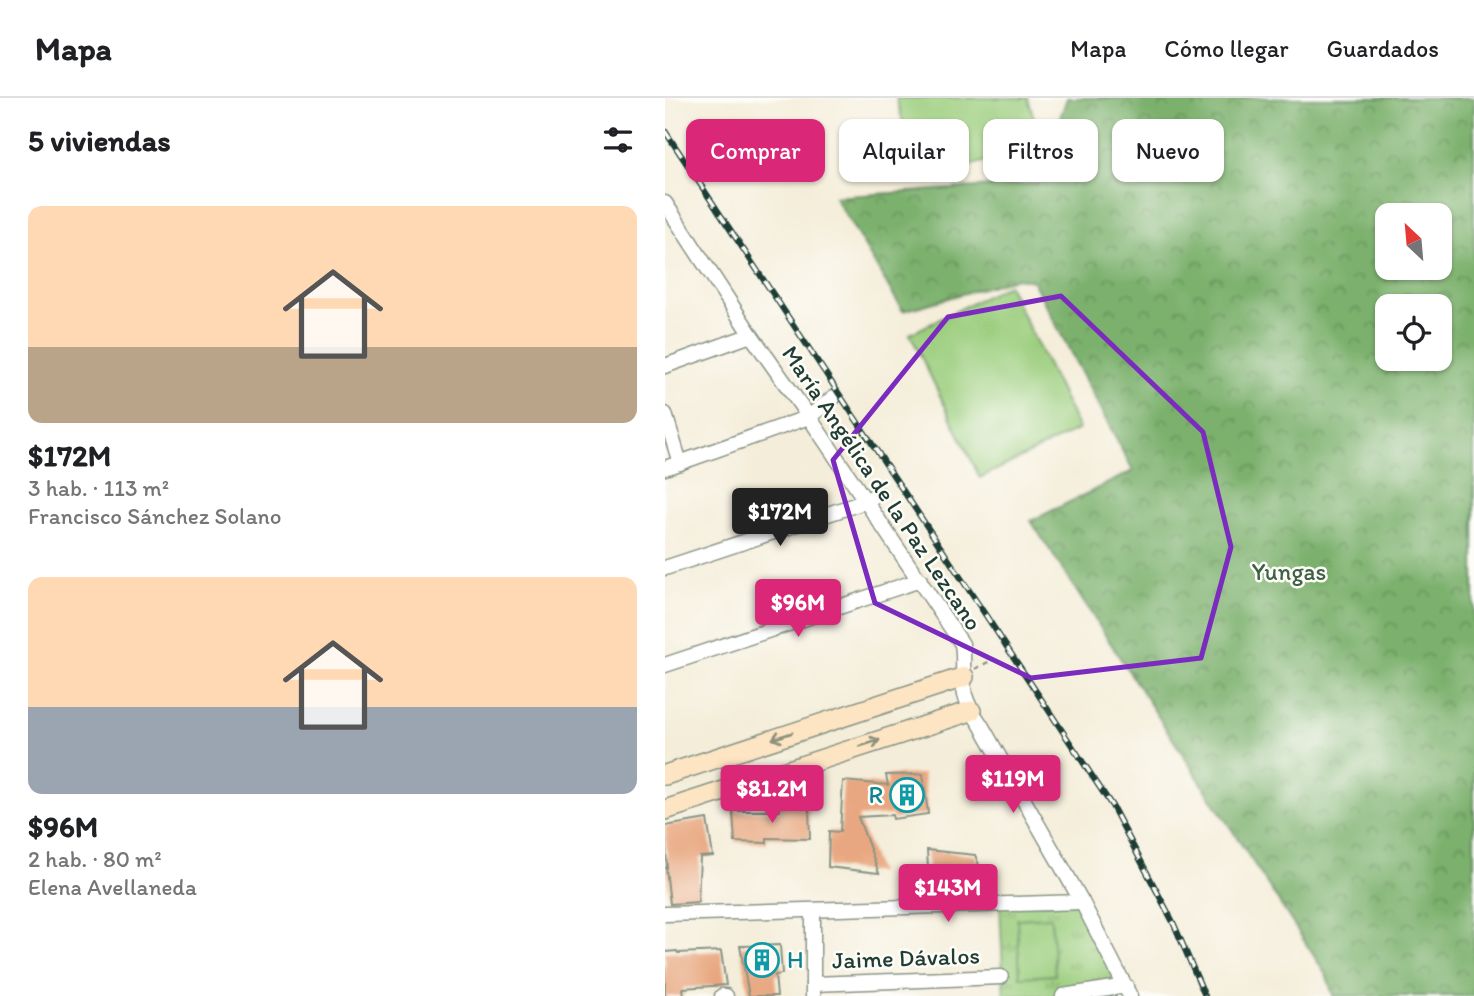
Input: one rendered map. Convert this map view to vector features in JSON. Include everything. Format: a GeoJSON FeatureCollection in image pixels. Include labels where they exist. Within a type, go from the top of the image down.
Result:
{"type":"FeatureCollection","features":[{"type":"Feature","properties":{"kind":"street","name":"María Angélica de la Paz Lezcano"},"geometry":{"type":"LineString","coordinates":[[665,203],[751,335],[809,417],[872,498],[920,580],[962,644],[965,697],[971,711],[1082,902],[1128,991]]}},
{"type":"Feature","properties":{"kind":"street"},"geometry":{"type":"LineString","coordinates":[[665,366],[751,335]]}},
{"type":"Feature","properties":{"kind":"street"},"geometry":{"type":"LineString","coordinates":[[665,468],[809,417],[834,397]]}},
{"type":"Feature","properties":{"kind":"street"},"geometry":{"type":"LineString","coordinates":[[665,414],[680,463]]}},
{"type":"Feature","properties":{"kind":"street"},"geometry":{"type":"LineString","coordinates":[[665,568],[872,498]]}},
{"type":"Feature","properties":{"kind":"street"},"geometry":{"type":"LineString","coordinates":[[665,665],[920,580]]}},
{"type":"Feature","properties":{"kind":"street"},"geometry":{"type":"LineString","coordinates":[[665,775],[964,677]]}},
{"type":"Feature","properties":{"kind":"street"},"geometry":{"type":"LineString","coordinates":[[665,810],[971,711]]}},
{"type":"Feature","properties":{"kind":"street"},"geometry":{"type":"LineString","coordinates":[[665,914],[1082,902]]}},
{"type":"Feature","properties":{"kind":"street"},"geometry":{"type":"LineString","coordinates":[[813,911],[813,990]]}},
{"type":"Feature","properties":{"kind":"street","name":"Jaime Dávalos"},"geometry":{"type":"LineString","coordinates":[[813,990],[1001,977]]}},
{"type":"Feature","properties":{"kind":"street"},"geometry":{"type":"LineString","coordinates":[[1063,996],[1128,991]]}},
{"type":"Feature","properties":{"kind":"highlighted area"},"geometry":{"type":"Polygon","coordinates":[[[1061,296],[1203,432],[1231,547],[1201,658],[1031,678],[875,603],[833,460],[948,317],[1061,296]]]}},
{"type":"Feature","properties":{"kind":"green space"},"geometry":{"type":"Polygon","coordinates":[[[896,98],[1028,98],[1034,119],[983,119],[983,162],[969,166],[969,119],[902,119],[896,98]]]}},
{"type":"Feature","properties":{"kind":"green space","name":"Yungas"},"geometry":{"type":"Polygon","coordinates":[[[1067,98],[1474,98],[1474,996],[1333,996],[1327,976],[1031,521],[1133,471],[1033,281],[1017,278],[903,311],[835,197],[1037,182],[1098,182],[1098,119],[1060,119],[1067,98]]]}},
{"type":"Feature","properties":{"kind":"green space"},"geometry":{"type":"Polygon","coordinates":[[[1008,285],[1079,429],[980,478],[910,334],[1008,285]]]}},
{"type":"Feature","properties":{"kind":"green space"},"geometry":{"type":"Polygon","coordinates":[[[1082,902],[1126,986],[1063,996],[1004,996],[1000,905],[1082,902]]]}},
{"type":"Feature","properties":{"kind":"green space"},"geometry":{"type":"Polygon","coordinates":[[[1051,917],[1055,975],[1020,977],[1017,919],[1051,917]]]}},
{"type":"Feature","properties":{"kind":"building"},"geometry":{"type":"Polygon","coordinates":[[[923,774],[928,814],[893,819],[892,815],[858,817],[879,873],[828,867],[829,831],[840,832],[843,781],[888,785],[886,775],[923,774]]]}},
{"type":"Feature","properties":{"kind":"building"},"geometry":{"type":"Polygon","coordinates":[[[780,803],[809,809],[810,839],[767,838],[767,843],[735,842],[733,811],[780,811],[780,803]]]}},
{"type":"Feature","properties":{"kind":"building"},"geometry":{"type":"Polygon","coordinates":[[[707,819],[713,856],[700,857],[698,902],[670,904],[665,826],[707,819]]]}},
{"type":"Feature","properties":{"kind":"building"},"geometry":{"type":"Polygon","coordinates":[[[927,850],[975,855],[988,887],[929,886],[927,850]]]}},
{"type":"Feature","properties":{"kind":"building","name":"H"},"geometry":{"type":"Polygon","coordinates":[[[780,945],[782,974],[775,975],[777,996],[749,996],[740,946],[780,945]]]}},
{"type":"Feature","properties":{"kind":"building"},"geometry":{"type":"Polygon","coordinates":[[[721,951],[726,985],[683,988],[684,996],[665,996],[665,952],[721,951]]]}},
{"type":"Feature","properties":{"kind":"railway"},"geometry":{"type":"LineString","coordinates":[[665,131],[1112,806],[1173,922],[1205,996]]}},
{"type":"Feature","properties":{"kind":"place","name":"R"},"geometry":{"type":"Point","coordinates":[907,795]}},
{"type":"Feature","properties":{"kind":"place","name":"H"},"geometry":{"type":"Point","coordinates":[762,960]}}]}
